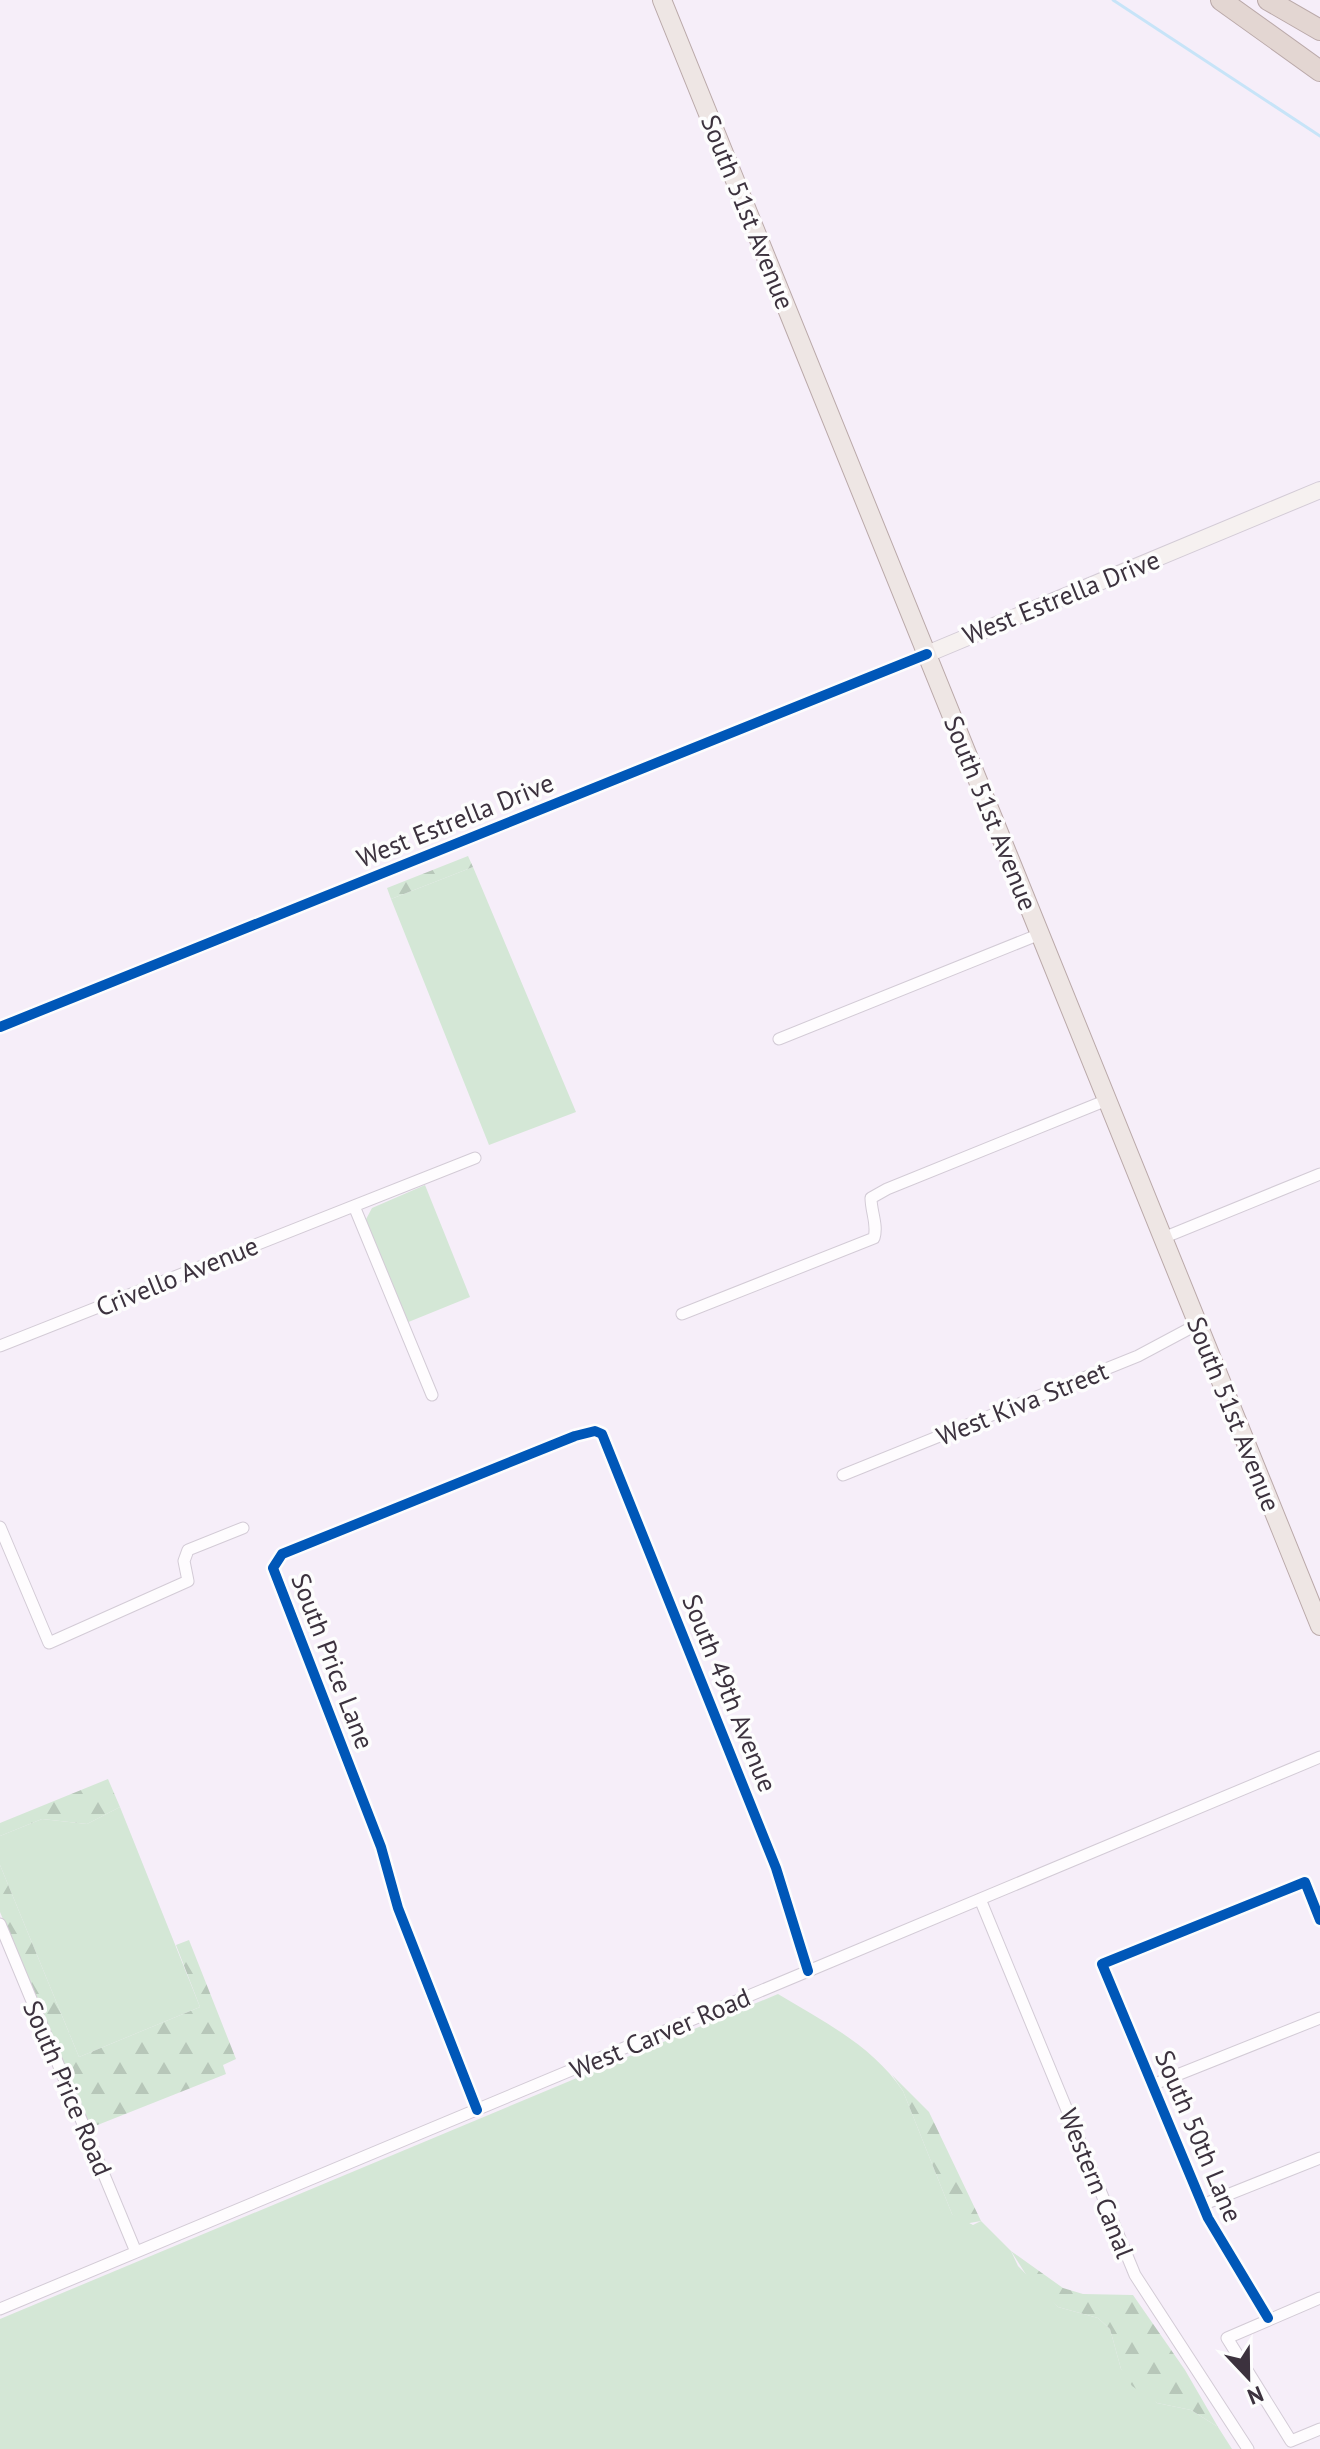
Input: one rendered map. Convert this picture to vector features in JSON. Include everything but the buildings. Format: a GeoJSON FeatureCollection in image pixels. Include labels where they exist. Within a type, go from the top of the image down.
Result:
{"type":"FeatureCollection","features":[{"type":"Feature","properties":{"kind":"highway"},"geometry":{"type":"LineString","coordinates":[[1221,0],[1320,71]]}},
{"type":"Feature","properties":{"kind":"highway"},"geometry":{"type":"LineString","coordinates":[[1268,0],[1320,30]]}},
{"type":"Feature","properties":{"kind":"main road","name":"South 51st Avenue"},"geometry":{"type":"LineString","coordinates":[[662,0],[1320,1626]]}},
{"type":"Feature","properties":{"kind":"main road","name":"West Estrella Drive"},"geometry":{"type":"LineString","coordinates":[[927,654],[1320,490]]}},
{"type":"Feature","properties":{"kind":"street","name":"West Estrella Drive"},"geometry":{"type":"LineString","coordinates":[[0,1027],[927,654]]}},
{"type":"Feature","properties":{"kind":"street"},"geometry":{"type":"LineString","coordinates":[[779,1039],[1040,934]]}},
{"type":"Feature","properties":{"kind":"street"},"geometry":{"type":"LineString","coordinates":[[682,1314],[874,1238],[877,1229],[871,1214],[871,1198],[887,1189],[1107,1100]]}},
{"type":"Feature","properties":{"kind":"street","name":"Crivello Avenue"},"geometry":{"type":"LineString","coordinates":[[0,1346],[475,1158]]}},
{"type":"Feature","properties":{"kind":"street"},"geometry":{"type":"LineString","coordinates":[[1163,1238],[1320,1174]]}},
{"type":"Feature","properties":{"kind":"street"},"geometry":{"type":"LineString","coordinates":[[354,1206],[432,1395]]}},
{"type":"Feature","properties":{"kind":"street","name":"West Kiva Street"},"geometry":{"type":"LineString","coordinates":[[843,1475],[1138,1356],[1198,1324]]}},
{"type":"Feature","properties":{"kind":"street","name":"South Price Lane"},"geometry":{"type":"LineString","coordinates":[[474,2102],[398,1908],[381,1847],[273,1568],[276,1559],[296,1549],[575,1436],[595,1431],[602,1434]]}},
{"type":"Feature","properties":{"kind":"street","name":"South 49th Avenue"},"geometry":{"type":"LineString","coordinates":[[602,1434],[776,1868],[808,1971]]}},
{"type":"Feature","properties":{"kind":"street"},"geometry":{"type":"LineString","coordinates":[[0,1527],[5,1552],[49,1643],[188,1581],[184,1561],[188,1550],[243,1528]]}},
{"type":"Feature","properties":{"kind":"street","name":"West Carver Road"},"geometry":{"type":"LineString","coordinates":[[0,2309],[474,2102],[808,1971],[1320,1757]]}},
{"type":"Feature","properties":{"kind":"street","name":"South 50th Lane"},"geometry":{"type":"LineString","coordinates":[[1268,2318],[1230,2259],[1202,2205],[1102,1964],[1305,1882],[1320,1920]]}},
{"type":"Feature","properties":{"kind":"street","name":"Western Canal"},"geometry":{"type":"LineString","coordinates":[[980,1899],[1135,2275],[1248,2449]]}},
{"type":"Feature","properties":{"kind":"street","name":"South Price Road"},"geometry":{"type":"LineString","coordinates":[[0,1924],[136,2252]]}},
{"type":"Feature","properties":{"kind":"street"},"geometry":{"type":"LineString","coordinates":[[1152,2085],[1320,2018]]}},
{"type":"Feature","properties":{"kind":"street"},"geometry":{"type":"LineString","coordinates":[[1202,2205],[1320,2158]]}},
{"type":"Feature","properties":{"kind":"street"},"geometry":{"type":"LineString","coordinates":[[1320,2298],[1227,2338],[1291,2441],[1320,2429]]}},
{"type":"Feature","properties":{"kind":"green space"},"geometry":{"type":"Polygon","coordinates":[[[468,856],[473,867],[391,899],[387,888],[468,856]]]}},
{"type":"Feature","properties":{"kind":"green space"},"geometry":{"type":"Polygon","coordinates":[[[473,867],[576,1112],[489,1145],[391,899],[473,867]]]}},
{"type":"Feature","properties":{"kind":"green space"},"geometry":{"type":"Polygon","coordinates":[[[425,1185],[470,1297],[406,1323],[364,1223],[372,1208],[425,1185]]]}},
{"type":"Feature","properties":{"kind":"green space"},"geometry":{"type":"Polygon","coordinates":[[[108,1779],[120,1807],[87,1824],[42,1819],[0,1836],[0,1823],[108,1779]]]}},
{"type":"Feature","properties":{"kind":"green space"},"geometry":{"type":"Polygon","coordinates":[[[120,1807],[200,2007],[79,2057],[0,1865],[0,1836],[42,1819],[87,1824],[120,1807]]]}},
{"type":"Feature","properties":{"kind":"green space"},"geometry":{"type":"Polygon","coordinates":[[[0,1865],[79,2057],[200,2007],[176,1945],[189,1940],[236,2059],[223,2065],[226,2074],[90,2128],[0,1912],[0,1865]]]}},
{"type":"Feature","properties":{"kind":"green space"},"geometry":{"type":"Polygon","coordinates":[[[778,1994],[846,2036],[891,2075],[903,2091],[952,2214],[973,2225],[981,2221],[1011,2251],[1018,2266],[1058,2307],[1098,2318],[1110,2329],[1121,2369],[1157,2403],[1191,2410],[1218,2427],[1232,2449],[0,2449],[0,2319],[778,1994]]]}},
{"type":"Feature","properties":{"kind":"green space"},"geometry":{"type":"Polygon","coordinates":[[[892,2075],[929,2112],[981,2221],[964,2224],[952,2214],[903,2091],[892,2075]]]}},
{"type":"Feature","properties":{"kind":"green space"},"geometry":{"type":"Polygon","coordinates":[[[1011,2251],[1063,2288],[1083,2294],[1133,2295],[1185,2370],[1218,2427],[1191,2410],[1157,2403],[1132,2386],[1121,2369],[1110,2329],[1098,2318],[1058,2307],[1032,2284],[1011,2251]]]}},
{"type":"Feature","properties":{"kind":"waterway"},"geometry":{"type":"LineString","coordinates":[[1113,0],[1320,136]]}},
{"type":"Feature","properties":{"kind":"cycle path"},"geometry":{"type":"LineString","coordinates":[[0,1027],[927,654]]}},
{"type":"Feature","properties":{"kind":"cycle path"},"geometry":{"type":"LineString","coordinates":[[477,2110],[398,1908],[381,1847],[273,1568],[282,1554],[575,1436],[595,1431],[602,1434],[776,1868],[808,1971]]}},
{"type":"Feature","properties":{"kind":"cycle path"},"geometry":{"type":"LineString","coordinates":[[1268,2318],[1208,2218],[1102,1964],[1305,1882],[1320,1920]]}}]}
